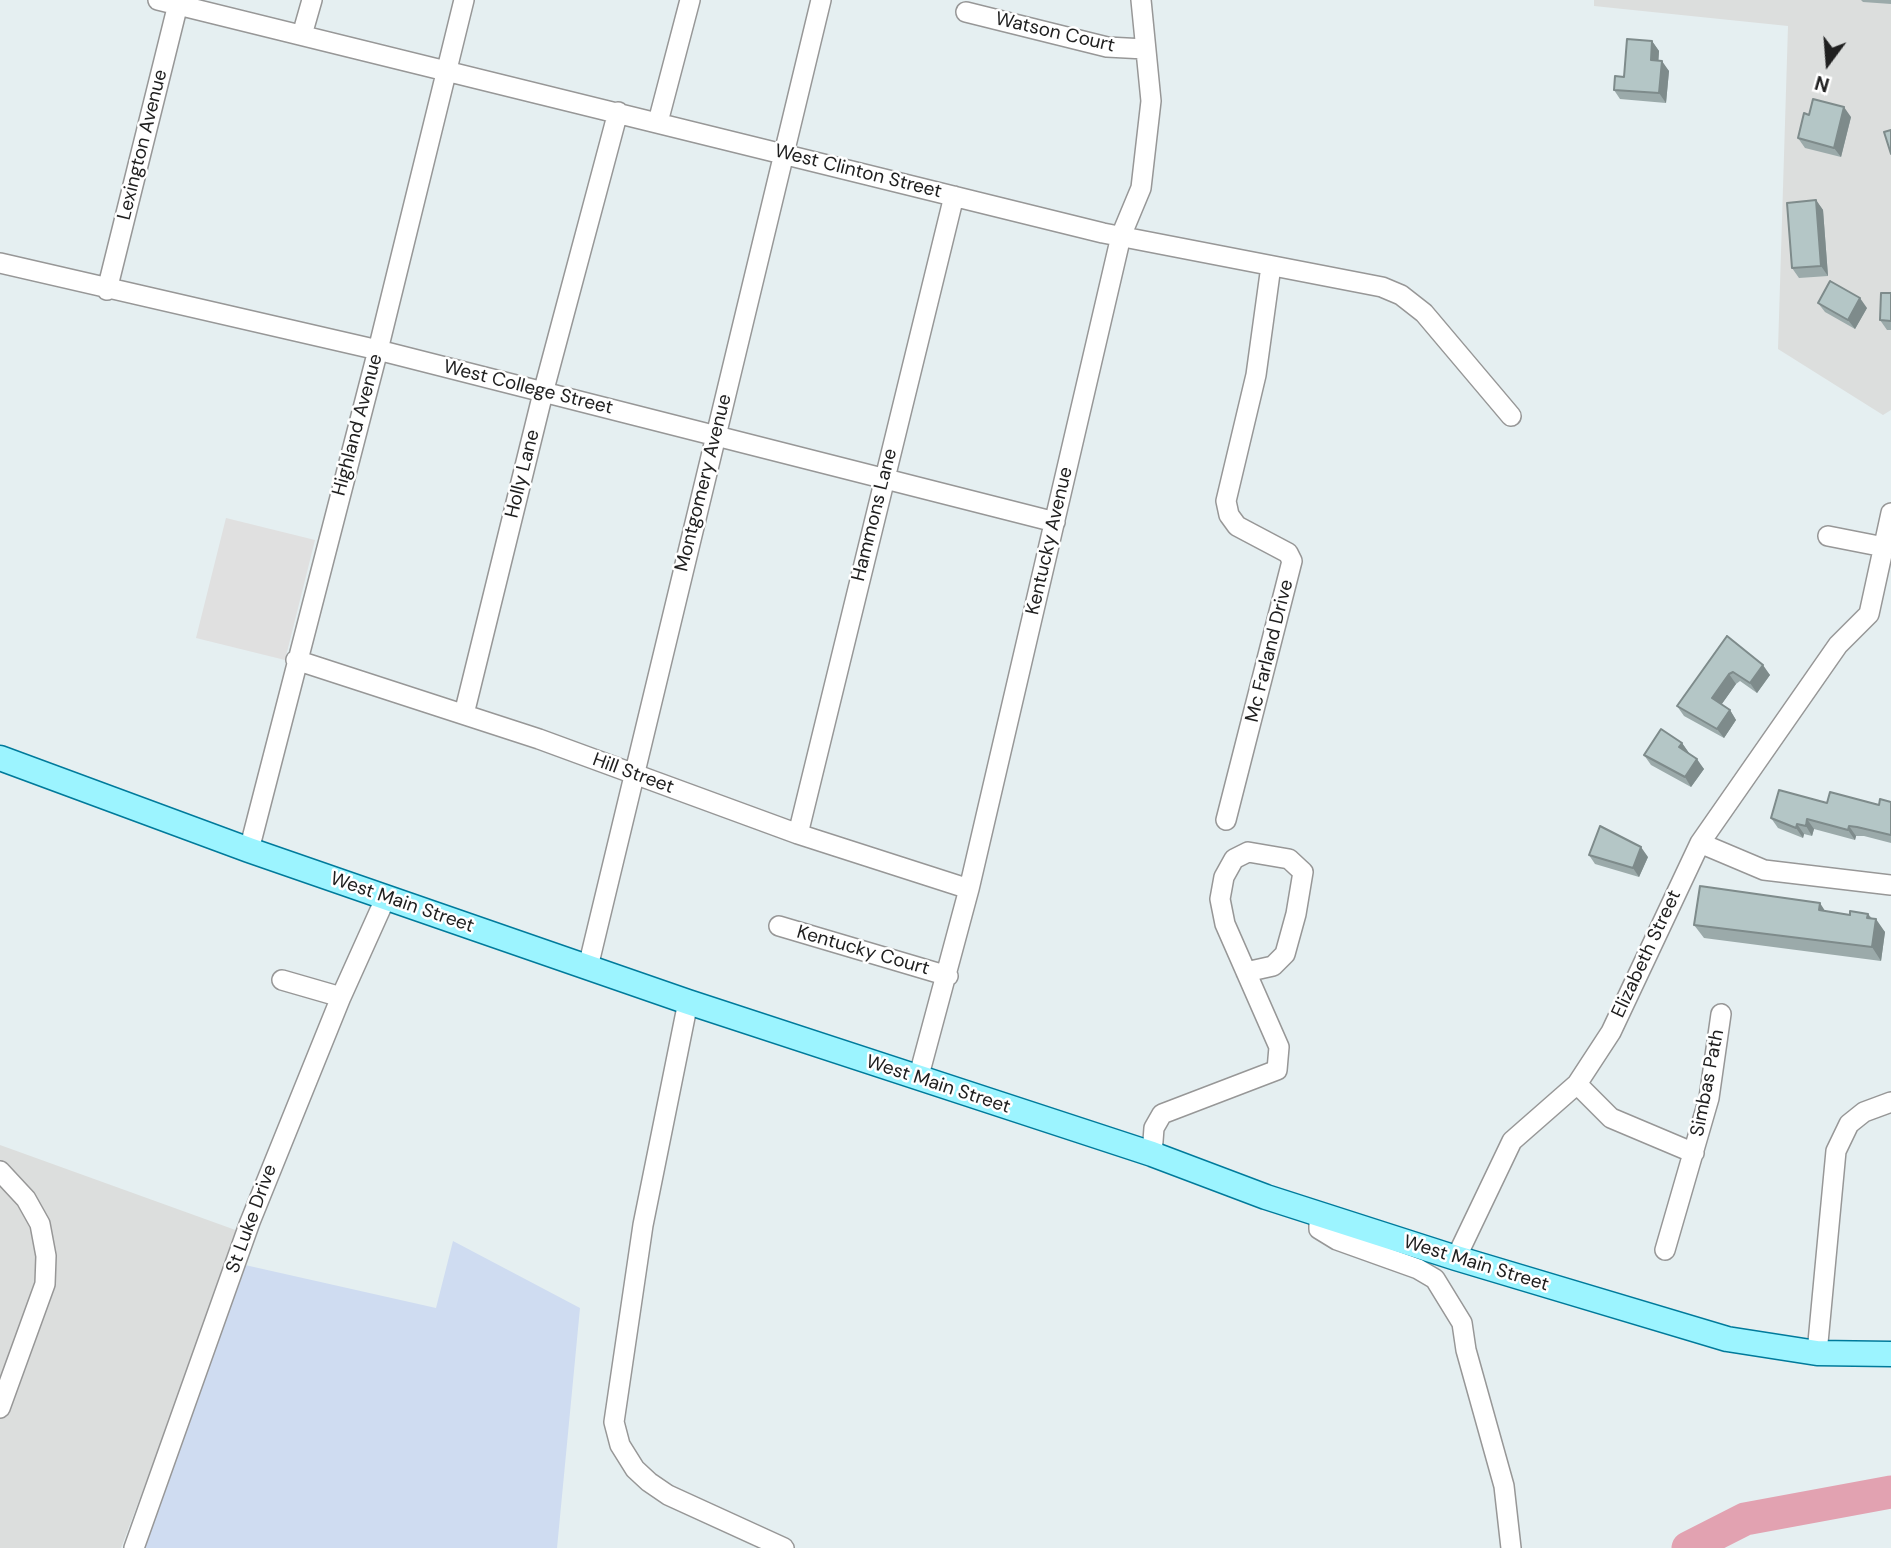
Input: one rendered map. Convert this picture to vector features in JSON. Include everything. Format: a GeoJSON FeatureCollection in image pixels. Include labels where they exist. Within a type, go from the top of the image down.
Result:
{"type":"FeatureCollection","features":[{"type":"Feature","properties":{"kind":"main road","name":"West Main Street"},"geometry":{"type":"LineString","coordinates":[[0,758],[249,850],[688,1002],[1152,1154],[1456,1258],[1727,1339],[1817,1353],[1891,1354]]}},
{"type":"Feature","properties":{"kind":"street"},"geometry":{"type":"LineString","coordinates":[[303,35],[312,0]]}},
{"type":"Feature","properties":{"kind":"street","name":"Highland Avenue"},"geometry":{"type":"LineString","coordinates":[[249,850],[378,351],[464,0]]}},
{"type":"Feature","properties":{"kind":"street"},"geometry":{"type":"LineString","coordinates":[[658,122],[690,0]]}},
{"type":"Feature","properties":{"kind":"street","name":"Montgomery Avenue"},"geometry":{"type":"LineString","coordinates":[[587,967],[821,0]]}},
{"type":"Feature","properties":{"kind":"street","name":"Kentucky Avenue"},"geometry":{"type":"LineString","coordinates":[[918,1079],[970,889],[1121,236],[1141,188],[1151,101],[1141,0]]}},
{"type":"Feature","properties":{"kind":"street","name":"West Clinton Street"},"geometry":{"type":"LineString","coordinates":[[171,2],[1121,236],[1382,287],[1401,295],[1424,313],[1511,416]]}},
{"type":"Feature","properties":{"kind":"street","name":"Lexington Avenue"},"geometry":{"type":"LineString","coordinates":[[107,290],[171,2]]}},
{"type":"Feature","properties":{"kind":"street","name":"Watson Court"},"geometry":{"type":"LineString","coordinates":[[966,12],[1107,47],[1145,49]]}},
{"type":"Feature","properties":{"kind":"street","name":"Holly Lane"},"geometry":{"type":"LineString","coordinates":[[464,714],[543,393],[618,112]]}},
{"type":"Feature","properties":{"kind":"street","name":"Hammons Lane"},"geometry":{"type":"LineString","coordinates":[[797,834],[954,196]]}},
{"type":"Feature","properties":{"kind":"street","name":"West College Street"},"geometry":{"type":"LineString","coordinates":[[0,263],[378,351],[1055,522]]}},
{"type":"Feature","properties":{"kind":"street","name":"Mc Farland Drive"},"geometry":{"type":"LineString","coordinates":[[1226,820],[1292,561],[1288,553],[1237,526],[1229,514],[1226,500],[1256,375],[1271,266]]}},
{"type":"Feature","properties":{"kind":"street","name":"Elizabeth Street"},"geometry":{"type":"LineString","coordinates":[[1456,1258],[1512,1142],[1577,1084],[1611,1032],[1700,843],[1838,645],[1869,614],[1891,513]]}},
{"type":"Feature","properties":{"kind":"street"},"geometry":{"type":"LineString","coordinates":[[1828,536],[1887,540]]}},
{"type":"Feature","properties":{"kind":"street","name":"Hill Street"},"geometry":{"type":"LineString","coordinates":[[296,660],[464,714],[797,834],[970,889]]}},
{"type":"Feature","properties":{"kind":"street"},"geometry":{"type":"LineString","coordinates":[[1700,843],[1764,870],[1891,885]]}},
{"type":"Feature","properties":{"kind":"street"},"geometry":{"type":"LineString","coordinates":[[1152,1154],[1154,1128],[1162,1114],[1277,1070],[1279,1047],[1246,972],[1225,924],[1220,899],[1224,877],[1234,859],[1248,852],[1289,859],[1303,872],[1296,914],[1285,954],[1273,966],[1246,972]]}},
{"type":"Feature","properties":{"kind":"street","name":"St Luke Drive"},"geometry":{"type":"LineString","coordinates":[[134,1548],[247,1229],[341,997],[386,897]]}},
{"type":"Feature","properties":{"kind":"street","name":"Kentucky Court"},"geometry":{"type":"LineString","coordinates":[[779,926],[948,976]]}},
{"type":"Feature","properties":{"kind":"street"},"geometry":{"type":"LineString","coordinates":[[282,980],[341,997]]}},
{"type":"Feature","properties":{"kind":"street"},"geometry":{"type":"LineString","coordinates":[[688,1002],[643,1225],[614,1422],[620,1445],[635,1469],[649,1482],[668,1495],[784,1548]]}},
{"type":"Feature","properties":{"kind":"street","name":"Simbas Path"},"geometry":{"type":"LineString","coordinates":[[1665,1250],[1709,1098],[1721,1014]]}},
{"type":"Feature","properties":{"kind":"street","name":"Simbas Path"},"geometry":{"type":"LineString","coordinates":[[1577,1084],[1611,1118],[1694,1153]]}},
{"type":"Feature","properties":{"kind":"street"},"geometry":{"type":"LineString","coordinates":[[1817,1353],[1836,1151],[1849,1124],[1864,1112],[1891,1102]]}},
{"type":"Feature","properties":{"kind":"street"},"geometry":{"type":"LineString","coordinates":[[0,1171],[26,1199],[40,1224],[46,1255],[45,1284],[0,1408]]}},
{"type":"Feature","properties":{"kind":"street"},"geometry":{"type":"LineString","coordinates":[[1319,1213],[1320,1229],[1337,1240],[1418,1269],[1435,1279],[1462,1323],[1466,1350],[1504,1486],[1511,1548]]}},
{"type":"Feature","properties":{"kind":"shaded area"},"geometry":{"type":"Polygon","coordinates":[[[1594,0],[1891,0],[1891,410],[1883,415],[1778,349],[1788,26],[1594,6],[1594,0]]]}},
{"type":"Feature","properties":{"kind":"shaded area"},"geometry":{"type":"Polygon","coordinates":[[[226,518],[315,540],[285,660],[196,638],[226,518]]]}},
{"type":"Feature","properties":{"kind":"shaded area"},"geometry":{"type":"Polygon","coordinates":[[[0,1145],[241,1232],[121,1548],[0,1548],[0,1145]]]}},
{"type":"Feature","properties":{"kind":"shaded area"},"geometry":{"type":"Polygon","coordinates":[[[453,1241],[580,1308],[557,1548],[138,1548],[245,1265],[436,1308],[453,1241]]]}},
{"type":"Feature","properties":{"kind":"building"},"geometry":{"type":"Polygon","coordinates":[[[1627,39],[1652,41],[1651,60],[1662,61],[1659,93],[1614,90],[1615,76],[1624,77],[1627,39]]]}},
{"type":"Feature","properties":{"kind":"building"},"geometry":{"type":"Polygon","coordinates":[[[1813,99],[1844,107],[1834,148],[1798,138],[1804,113],[1809,115],[1813,99]]]}},
{"type":"Feature","properties":{"kind":"building"},"geometry":{"type":"Polygon","coordinates":[[[1891,130],[1891,154],[1884,132],[1891,130]]]}},
{"type":"Feature","properties":{"kind":"building"},"geometry":{"type":"Polygon","coordinates":[[[1816,200],[1821,266],[1792,268],[1787,203],[1816,200]]]}},
{"type":"Feature","properties":{"kind":"building"},"geometry":{"type":"Polygon","coordinates":[[[1830,281],[1860,298],[1848,320],[1818,303],[1830,281]]]}},
{"type":"Feature","properties":{"kind":"building"},"geometry":{"type":"Polygon","coordinates":[[[1881,293],[1891,293],[1891,321],[1880,320],[1881,293]]]}},
{"type":"Feature","properties":{"kind":"building"},"geometry":{"type":"Polygon","coordinates":[[[1727,636],[1763,665],[1750,683],[1733,672],[1729,674],[1712,698],[1730,710],[1717,729],[1677,706],[1727,636]]]}},
{"type":"Feature","properties":{"kind":"building"},"geometry":{"type":"Polygon","coordinates":[[[1661,729],[1682,743],[1679,747],[1697,759],[1685,777],[1644,755],[1661,729]]]}},
{"type":"Feature","properties":{"kind":"building"},"geometry":{"type":"Polygon","coordinates":[[[1779,790],[1827,803],[1830,792],[1879,805],[1880,799],[1891,802],[1891,835],[1849,826],[1848,830],[1807,819],[1806,826],[1797,824],[1796,828],[1771,818],[1779,790]]]}},
{"type":"Feature","properties":{"kind":"building"},"geometry":{"type":"Polygon","coordinates":[[[1600,826],[1641,847],[1633,868],[1589,855],[1600,826]]]}},
{"type":"Feature","properties":{"kind":"building"},"geometry":{"type":"Polygon","coordinates":[[[1700,886],[1820,903],[1819,910],[1850,915],[1850,911],[1868,914],[1867,918],[1876,919],[1872,947],[1694,925],[1700,886]]]}},
{"type":"Feature","properties":{"kind":"waterway"},"geometry":{"type":"LineString","coordinates":[[1688,1548],[1745,1519],[1891,1492]]}}]}
